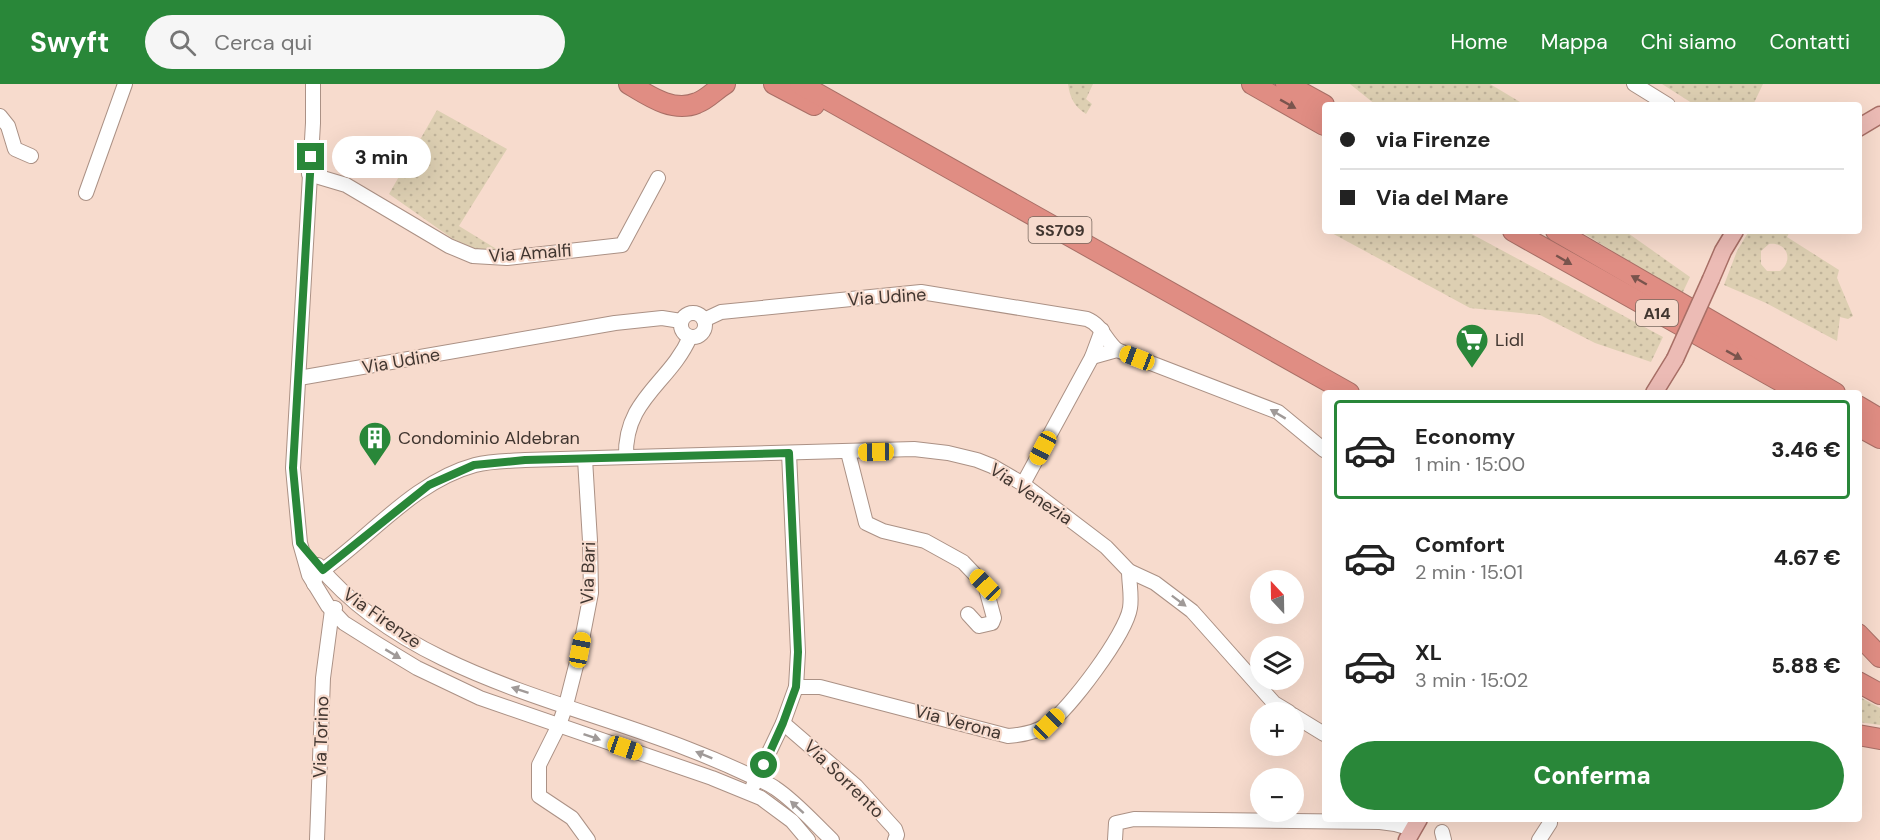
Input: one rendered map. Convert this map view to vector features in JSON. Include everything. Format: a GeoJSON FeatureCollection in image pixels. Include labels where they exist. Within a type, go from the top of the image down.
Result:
{"type":"FeatureCollection","features":[{"type":"Feature","properties":{"kind":"highway"},"geometry":{"type":"LineString","coordinates":[[629,84],[653,98],[682,107],[697,104],[719,86]]}},
{"type":"Feature","properties":{"kind":"highway"},"geometry":{"type":"LineString","coordinates":[[774,84],[797,98],[819,107],[841,106]]}},
{"type":"Feature","properties":{"kind":"highway","name":"SS709"},"geometry":{"type":"LineString","coordinates":[[800,84],[1344,390]]}},
{"type":"Feature","properties":{"kind":"highway"},"geometry":{"type":"LineString","coordinates":[[1251,84],[1322,124]]}},
{"type":"Feature","properties":{"kind":"highway"},"geometry":{"type":"LineString","coordinates":[[1286,84],[1322,104]]}},
{"type":"Feature","properties":{"kind":"highway","name":"A14"},"geometry":{"type":"LineString","coordinates":[[1518,234],[1797,390]]}},
{"type":"Feature","properties":{"kind":"highway","name":"A14"},"geometry":{"type":"LineString","coordinates":[[1561,234],[1830,390]]}},
{"type":"Feature","properties":{"kind":"highway"},"geometry":{"type":"LineString","coordinates":[[1279,352],[1322,391]]}},
{"type":"Feature","properties":{"kind":"highway"},"geometry":{"type":"LineString","coordinates":[[1862,408],[1880,419]]}},
{"type":"Feature","properties":{"kind":"highway"},"geometry":{"type":"LineString","coordinates":[[1862,428],[1880,438]]}},
{"type":"Feature","properties":{"kind":"highway"},"geometry":{"type":"LineString","coordinates":[[1862,638],[1880,657]]}},
{"type":"Feature","properties":{"kind":"highway"},"geometry":{"type":"LineString","coordinates":[[1862,684],[1880,694]]}},
{"type":"Feature","properties":{"kind":"highway"},"geometry":{"type":"LineString","coordinates":[[1862,736],[1880,739]]}},
{"type":"Feature","properties":{"kind":"main road"},"geometry":{"type":"LineString","coordinates":[[1862,126],[1880,115]]}},
{"type":"Feature","properties":{"kind":"main road"},"geometry":{"type":"LineString","coordinates":[[1656,390],[1674,360],[1723,251],[1733,234]]}},
{"type":"Feature","properties":{"kind":"main road"},"geometry":{"type":"LineString","coordinates":[[1665,390],[1674,360]]}},
{"type":"Feature","properties":{"kind":"street"},"geometry":{"type":"LineString","coordinates":[[86,193],[126,84]]}},
{"type":"Feature","properties":{"kind":"street"},"geometry":{"type":"LineString","coordinates":[[300,543],[293,468],[313,123],[313,84]]}},
{"type":"Feature","properties":{"kind":"street"},"geometry":{"type":"LineString","coordinates":[[1634,84],[1663,102]]}},
{"type":"Feature","properties":{"kind":"street"},"geometry":{"type":"LineString","coordinates":[[0,116],[8,126],[15,149],[31,156]]}},
{"type":"Feature","properties":{"kind":"street","name":"Via Amalfi"},"geometry":{"type":"LineString","coordinates":[[309,174],[346,185],[449,246],[473,256],[507,258],[622,245],[658,178]]}},
{"type":"Feature","properties":{"kind":"street","name":"Via Udine"},"geometry":{"type":"LineString","coordinates":[[299,378],[615,323],[662,318],[681,321],[686,315],[694,313],[704,320],[721,312],[921,292],[1087,319],[1095,322],[1117,350]]}},
{"type":"Feature","properties":{"kind":"street"},"geometry":{"type":"LineString","coordinates":[[626,457],[627,435],[632,418],[690,337],[700,334],[704,328],[704,320]]}},
{"type":"Feature","properties":{"kind":"street"},"geometry":{"type":"LineString","coordinates":[[681,321],[682,331],[690,337]]}},
{"type":"Feature","properties":{"kind":"street"},"geometry":{"type":"LineString","coordinates":[[1023,484],[1092,357],[1102,330]]}},
{"type":"Feature","properties":{"kind":"street"},"geometry":{"type":"LineString","coordinates":[[1092,357],[1117,350],[1278,412],[1322,448]]}},
{"type":"Feature","properties":{"kind":"street","name":"Via Venezia"},"geometry":{"type":"LineString","coordinates":[[314,584],[316,575],[416,494],[429,485],[474,465],[489,462],[626,457],[914,450],[948,453],[985,463],[1023,484],[1106,547],[1129,571],[1155,583],[1192,611],[1273,702]]}},
{"type":"Feature","properties":{"kind":"street"},"geometry":{"type":"LineString","coordinates":[[848,452],[866,523],[883,531],[925,542],[963,562],[985,585],[994,618],[992,623],[980,626],[968,614]]}},
{"type":"Feature","properties":{"kind":"street"},"geometry":{"type":"LineString","coordinates":[[749,793],[783,723],[796,687],[798,652],[789,453]]}},
{"type":"Feature","properties":{"kind":"street","name":"Via Bari"},"geometry":{"type":"LineString","coordinates":[[585,459],[591,593],[566,705],[539,765],[539,795],[572,818],[588,840]]}},
{"type":"Feature","properties":{"kind":"street","name":"Via Firenze"},"geometry":{"type":"LineString","coordinates":[[300,543],[357,604],[432,654],[496,682],[648,733],[723,763],[775,788],[832,840]]}},
{"type":"Feature","properties":{"kind":"street","name":"Via Firenze"},"geometry":{"type":"LineString","coordinates":[[300,543],[309,575],[332,610],[344,623],[427,673],[480,698],[560,722],[749,793],[760,798],[792,821],[808,840]]}},
{"type":"Feature","properties":{"kind":"street","name":"Via Verona"},"geometry":{"type":"LineString","coordinates":[[796,687],[820,687],[1008,736],[1031,734],[1049,724],[1071,703],[1124,627],[1130,608],[1129,571]]}},
{"type":"Feature","properties":{"kind":"street"},"geometry":{"type":"LineString","coordinates":[[329,634],[336,626],[358,618],[357,604],[345,599],[332,610]]}},
{"type":"Feature","properties":{"kind":"street","name":"Via Torino"},"geometry":{"type":"LineString","coordinates":[[317,840],[323,678],[332,610]]}},
{"type":"Feature","properties":{"kind":"street"},"geometry":{"type":"LineString","coordinates":[[1304,722],[1322,733]]}},
{"type":"Feature","properties":{"kind":"street","name":"Via Sorrento"},"geometry":{"type":"LineString","coordinates":[[783,723],[856,786],[895,829],[897,835],[895,840]]}},
{"type":"Feature","properties":{"kind":"street"},"geometry":{"type":"LineString","coordinates":[[1115,840],[1116,824],[1134,819],[1322,821]]}},
{"type":"Feature","properties":{"kind":"street"},"geometry":{"type":"LineString","coordinates":[[1380,822],[1413,829]]}},
{"type":"Feature","properties":{"kind":"street"},"geometry":{"type":"LineString","coordinates":[[1539,840],[1550,823]]}},
{"type":"Feature","properties":{"kind":"shaded area"},"geometry":{"type":"Polygon","coordinates":[[[1068,84],[1093,84],[1086,99],[1092,104],[1086,114],[1073,101],[1068,84]]]}},
{"type":"Feature","properties":{"kind":"shaded area"},"geometry":{"type":"Polygon","coordinates":[[[1350,84],[1490,84],[1520,102],[1372,102],[1350,84]]]}},
{"type":"Feature","properties":{"kind":"shaded area"},"geometry":{"type":"Polygon","coordinates":[[[1662,84],[1763,84],[1754,102],[1690,102],[1662,84]]]}},
{"type":"Feature","properties":{"kind":"shaded area"},"geometry":{"type":"Polygon","coordinates":[[[437,110],[507,149],[459,226],[503,253],[475,249],[453,239],[389,194],[437,110]]]}},
{"type":"Feature","properties":{"kind":"shaded area"},"geometry":{"type":"Polygon","coordinates":[[[1334,234],[1472,234],[1663,337],[1651,362],[1595,343],[1540,315],[1470,308],[1334,234]]]}},
{"type":"Feature","properties":{"kind":"shaded area"},"geometry":{"type":"Polygon","coordinates":[[[1585,234],[1629,234],[1690,277],[1682,294],[1585,234]]]}},
{"type":"Feature","properties":{"kind":"shaded area"},"geometry":{"type":"Polygon","coordinates":[[[1747,234],[1788,234],[1787,237],[1839,270],[1837,278],[1853,316],[1848,319],[1840,317],[1837,341],[1766,303],[1724,285],[1737,251],[1747,234]],[[1769,244],[1761,251],[1761,264],[1767,271],[1780,271],[1787,262],[1786,253],[1780,246],[1769,244]]]}},
{"type":"Feature","properties":{"kind":"shaded area"},"geometry":{"type":"Polygon","coordinates":[[[1862,698],[1880,708],[1880,725],[1862,722],[1862,698]]]}},
{"type":"Feature","properties":{"kind":"place","name":"Lidl"},"geometry":{"type":"Point","coordinates":[1472,369]}},
{"type":"Feature","properties":{"kind":"place","name":"Condominio Aldebran"},"geometry":{"type":"Point","coordinates":[375,467]}},
{"type":"Feature","properties":{"kind":"route"},"geometry":{"type":"LineString","coordinates":[[311,157],[293,468],[300,543],[323,570],[429,485],[474,465],[489,462],[789,453],[798,652],[796,687],[764,765]]}}]}
